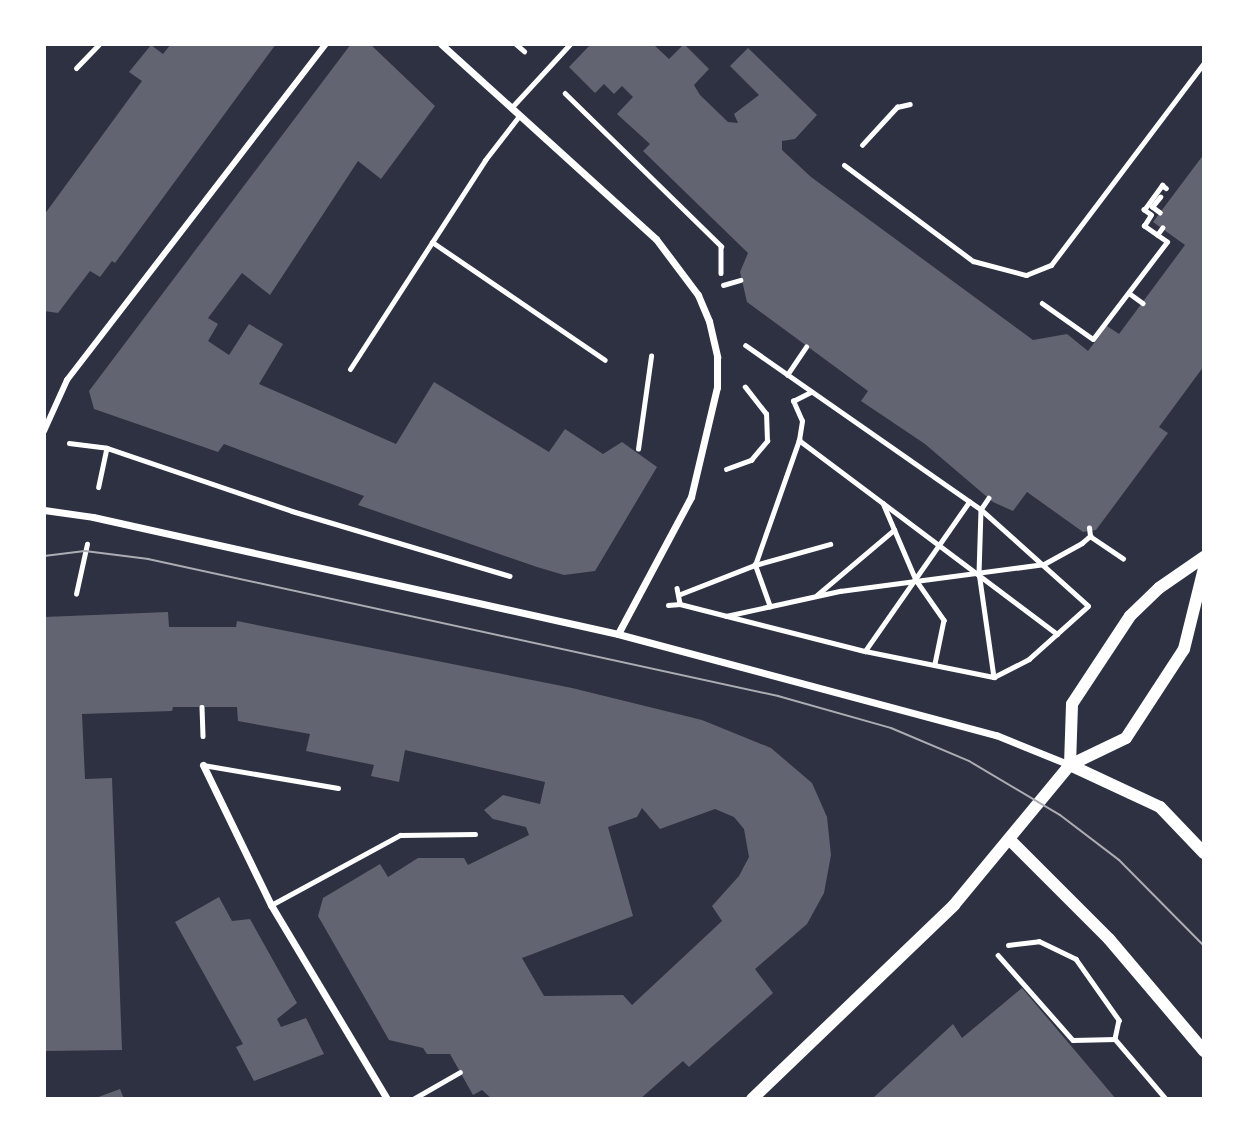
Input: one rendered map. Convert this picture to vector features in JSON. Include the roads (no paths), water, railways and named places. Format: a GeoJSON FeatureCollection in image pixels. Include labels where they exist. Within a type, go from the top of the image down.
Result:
{"type":"FeatureCollection","features":[{"type":"Feature","properties":{"kind":"street"},"geometry":{"type":"LineString","coordinates":[[44,431],[67,380],[326,44]]}},
{"type":"Feature","properties":{"kind":"street"},"geometry":{"type":"LineString","coordinates":[[441,44],[656,239],[698,295],[717,357],[717,387],[691,497],[618,634]]}},
{"type":"Feature","properties":{"kind":"street"},"geometry":{"type":"LineString","coordinates":[[44,510],[93,517],[618,634],[983,731],[1070,765],[1160,807],[1204,853]]}},
{"type":"Feature","properties":{"kind":"street"},"geometry":{"type":"LineString","coordinates":[[1070,765],[1072,704],[1130,616],[1159,588],[1204,557]]}},
{"type":"Feature","properties":{"kind":"street"},"geometry":{"type":"LineString","coordinates":[[752,1099],[928,932],[1010,840],[1070,765],[1126,738],[1184,649],[1204,568]]}},
{"type":"Feature","properties":{"kind":"street"},"geometry":{"type":"LineString","coordinates":[[203,765],[271,905],[387,1099]]}},
{"type":"Feature","properties":{"kind":"street"},"geometry":{"type":"LineString","coordinates":[[1010,840],[1109,939],[1204,1051]]}},
{"type":"Feature","properties":{"kind":"lane"},"geometry":{"type":"LineString","coordinates":[[76,68],[99,44]]}},
{"type":"Feature","properties":{"kind":"lane"},"geometry":{"type":"LineString","coordinates":[[511,108],[570,44]]}},
{"type":"Feature","properties":{"kind":"lane"},"geometry":{"type":"LineString","coordinates":[[844,165],[972,261],[1026,275],[1051,265],[1204,63]]}},
{"type":"Feature","properties":{"kind":"lane"},"geometry":{"type":"LineString","coordinates":[[350,369],[432,242],[519,116]]}},
{"type":"Feature","properties":{"kind":"lane"},"geometry":{"type":"LineString","coordinates":[[432,242],[605,360]]}},
{"type":"Feature","properties":{"kind":"lane"},"geometry":{"type":"LineString","coordinates":[[203,765],[338,788]]}},
{"type":"Feature","properties":{"kind":"lane"},"geometry":{"type":"LineString","coordinates":[[271,905],[400,835],[475,834]]}},
{"type":"Feature","properties":{"kind":"lane"},"geometry":{"type":"LineString","coordinates":[[413,1099],[460,1072]]}},
{"type":"Feature","properties":{"kind":"tram line"},"geometry":{"type":"LineString","coordinates":[[44,556],[85,551],[148,559],[778,696],[891,728],[969,761],[1060,815],[1119,860],[1204,946]]}}]}
